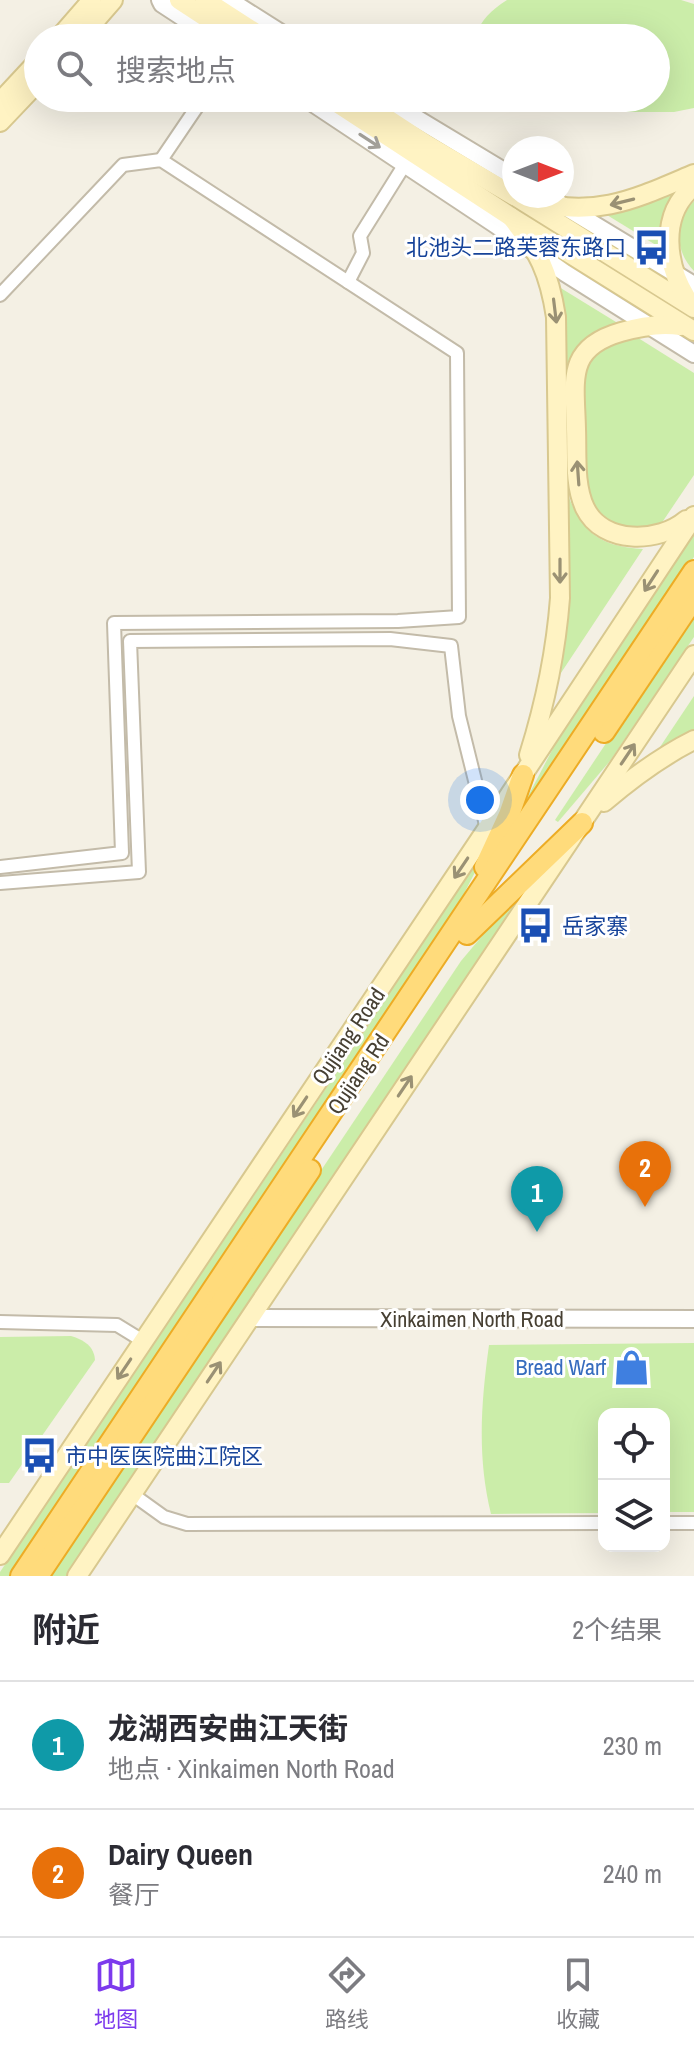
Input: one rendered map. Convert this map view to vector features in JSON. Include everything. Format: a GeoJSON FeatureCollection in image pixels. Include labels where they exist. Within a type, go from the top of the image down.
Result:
{"type":"FeatureCollection","features":[{"type":"Feature","properties":{"kind":"highway","name":"Qujiang Rd"},"geometry":{"type":"LineString","coordinates":[[38,1576],[460,934],[694,571]]}},
{"type":"Feature","properties":{"kind":"highway","name":"Qujiang Rd"},"geometry":{"type":"LineString","coordinates":[[21,1576],[694,598]]}},
{"type":"Feature","properties":{"kind":"highway"},"geometry":{"type":"LineString","coordinates":[[460,934],[523,775]]}},
{"type":"Feature","properties":{"kind":"highway"},"geometry":{"type":"LineString","coordinates":[[460,934],[582,823]]}},
{"type":"Feature","properties":{"kind":"main road"},"geometry":{"type":"LineString","coordinates":[[71,24],[92,0]]}},
{"type":"Feature","properties":{"kind":"main road"},"geometry":{"type":"LineString","coordinates":[[92,24],[113,0]]}},
{"type":"Feature","properties":{"kind":"main road"},"geometry":{"type":"LineString","coordinates":[[179,0],[216,24]]}},
{"type":"Feature","properties":{"kind":"main road"},"geometry":{"type":"LineString","coordinates":[[205,0],[242,24]]}},
{"type":"Feature","properties":{"kind":"main road"},"geometry":{"type":"LineString","coordinates":[[0,102],[24,76]]}},
{"type":"Feature","properties":{"kind":"main road"},"geometry":{"type":"LineString","coordinates":[[0,122],[24,97]]}},
{"type":"Feature","properties":{"kind":"main road"},"geometry":{"type":"LineString","coordinates":[[350,112],[693,330]]}},
{"type":"Feature","properties":{"kind":"main road"},"geometry":{"type":"LineString","coordinates":[[377,112],[426,144],[502,185]]}},
{"type":"Feature","properties":{"kind":"main road"},"geometry":{"type":"LineString","coordinates":[[574,207],[627,202],[694,174]]}},
{"type":"Feature","properties":{"kind":"main road"},"geometry":{"type":"LineString","coordinates":[[694,186],[679,203],[670,223],[669,245],[675,274],[694,307]]}},
{"type":"Feature","properties":{"kind":"main road"},"geometry":{"type":"LineString","coordinates":[[539,208],[694,307]]}},
{"type":"Feature","properties":{"kind":"main road"},"geometry":{"type":"LineString","coordinates":[[511,217],[539,255],[550,286],[556,317],[560,598],[550,672],[523,775]]}},
{"type":"Feature","properties":{"kind":"main road"},"geometry":{"type":"LineString","coordinates":[[693,330],[649,325],[598,340],[583,354],[577,365],[575,389],[581,495],[584,507],[597,523],[617,533],[644,537],[675,529],[694,514]]}},
{"type":"Feature","properties":{"kind":"main road","name":"Qujiang Road"},"geometry":{"type":"LineString","coordinates":[[0,1555],[523,775],[694,514]]}},
{"type":"Feature","properties":{"kind":"main road"},"geometry":{"type":"LineString","coordinates":[[77,1576],[694,655]]}},
{"type":"Feature","properties":{"kind":"main road"},"geometry":{"type":"LineString","coordinates":[[582,823],[620,788],[694,740]]}},
{"type":"Feature","properties":{"kind":"street"},"geometry":{"type":"LineString","coordinates":[[160,0],[193,24]]}},
{"type":"Feature","properties":{"kind":"street"},"geometry":{"type":"LineString","coordinates":[[229,0],[267,24]]}},
{"type":"Feature","properties":{"kind":"street"},"geometry":{"type":"LineString","coordinates":[[161,160],[194,112]]}},
{"type":"Feature","properties":{"kind":"street"},"geometry":{"type":"LineString","coordinates":[[326,112],[539,255],[694,354]]}},
{"type":"Feature","properties":{"kind":"street"},"geometry":{"type":"LineString","coordinates":[[403,112],[502,183]]}},
{"type":"Feature","properties":{"kind":"street"},"geometry":{"type":"LineString","coordinates":[[0,295],[123,165],[161,160],[457,353],[459,617],[398,621],[114,623],[122,853],[0,867]]}},
{"type":"Feature","properties":{"kind":"street"},"geometry":{"type":"LineString","coordinates":[[348,282],[363,253],[360,236],[405,164]]}},
{"type":"Feature","properties":{"kind":"street"},"geometry":{"type":"LineString","coordinates":[[568,208],[694,285]]}},
{"type":"Feature","properties":{"kind":"street"},"geometry":{"type":"LineString","coordinates":[[0,273],[10,283]]}},
{"type":"Feature","properties":{"kind":"street"},"geometry":{"type":"LineString","coordinates":[[0,883],[139,872],[130,641],[390,639],[451,646],[459,716],[487,829]]}},
{"type":"Feature","properties":{"kind":"street","name":"Xinkaimen North Road"},"geometry":{"type":"LineString","coordinates":[[250,1318],[694,1319]]}},
{"type":"Feature","properties":{"kind":"street"},"geometry":{"type":"LineString","coordinates":[[0,1322],[117,1325],[143,1341]]}},
{"type":"Feature","properties":{"kind":"street"},"geometry":{"type":"LineString","coordinates":[[132,1494],[164,1517],[187,1524],[598,1523]]}},
{"type":"Feature","properties":{"kind":"street"},"geometry":{"type":"LineString","coordinates":[[670,1523],[694,1523]]}},
{"type":"Feature","properties":{"kind":"green space"},"geometry":{"type":"Polygon","coordinates":[[[507,0],[681,0],[694,4],[694,108],[670,112],[670,24],[481,24],[507,0]]]}},
{"type":"Feature","properties":{"kind":"green space"},"geometry":{"type":"Polygon","coordinates":[[[686,182],[664,250],[607,215],[606,212],[686,182]]]}},
{"type":"Feature","properties":{"kind":"green space"},"geometry":{"type":"Polygon","coordinates":[[[694,201],[694,271],[683,254],[679,236],[683,218],[694,201]]]}},
{"type":"Feature","properties":{"kind":"green space"},"geometry":{"type":"Polygon","coordinates":[[[558,288],[616,322],[585,347],[564,380],[558,288]]]}},
{"type":"Feature","properties":{"kind":"green space"},"geometry":{"type":"Polygon","coordinates":[[[635,336],[694,373],[694,475],[657,530],[649,531],[604,522],[586,495],[579,394],[587,364],[614,342],[635,336]]]}},
{"type":"Feature","properties":{"kind":"green space"},"geometry":{"type":"Polygon","coordinates":[[[566,491],[579,517],[594,535],[614,545],[643,549],[553,685],[566,491]]]}},
{"type":"Feature","properties":{"kind":"green space"},"geometry":{"type":"Polygon","coordinates":[[[694,532],[694,557],[529,805],[525,802],[560,735],[694,532]]]}},
{"type":"Feature","properties":{"kind":"green space"},"geometry":{"type":"Polygon","coordinates":[[[694,611],[694,637],[610,761],[558,822],[555,820],[694,611]]]}},
{"type":"Feature","properties":{"kind":"green space"},"geometry":{"type":"Polygon","coordinates":[[[694,696],[694,736],[654,756],[694,696]]]}},
{"type":"Feature","properties":{"kind":"green space"},"geometry":{"type":"Polygon","coordinates":[[[486,840],[490,843],[452,917],[13,1576],[0,1576],[366,1029],[486,840]]]}},
{"type":"Feature","properties":{"kind":"green space"},"geometry":{"type":"Polygon","coordinates":[[[530,879],[534,881],[69,1576],[50,1576],[461,961],[530,879]]]}},
{"type":"Feature","properties":{"kind":"green space"},"geometry":{"type":"Polygon","coordinates":[[[71,1336],[88,1344],[95,1360],[9,1483],[0,1483],[0,1337],[71,1336]]]}},
{"type":"Feature","properties":{"kind":"green space"},"geometry":{"type":"Polygon","coordinates":[[[694,1343],[694,1512],[670,1512],[670,1408],[598,1408],[598,1513],[491,1514],[484,1472],[482,1430],[489,1345],[694,1343]]]}},
{"type":"Feature","properties":{"kind":"place","name":"北池头二路芙蓉东路口"},"geometry":{"type":"Point","coordinates":[652,247]}},
{"type":"Feature","properties":{"kind":"place","name":"岳家寨"},"geometry":{"type":"Point","coordinates":[536,926]}},
{"type":"Feature","properties":{"kind":"place","name":"Dairy Queen"},"geometry":{"type":"Point","coordinates":[645,1207]}},
{"type":"Feature","properties":{"kind":"place","name":"龙湖西安曲江天街"},"geometry":{"type":"Point","coordinates":[537,1232]}},
{"type":"Feature","properties":{"kind":"place","name":"Bread Warf"},"geometry":{"type":"Point","coordinates":[632,1367]}},
{"type":"Feature","properties":{"kind":"place","name":"市中医医院曲江院区"},"geometry":{"type":"Point","coordinates":[39,1456]}}]}
